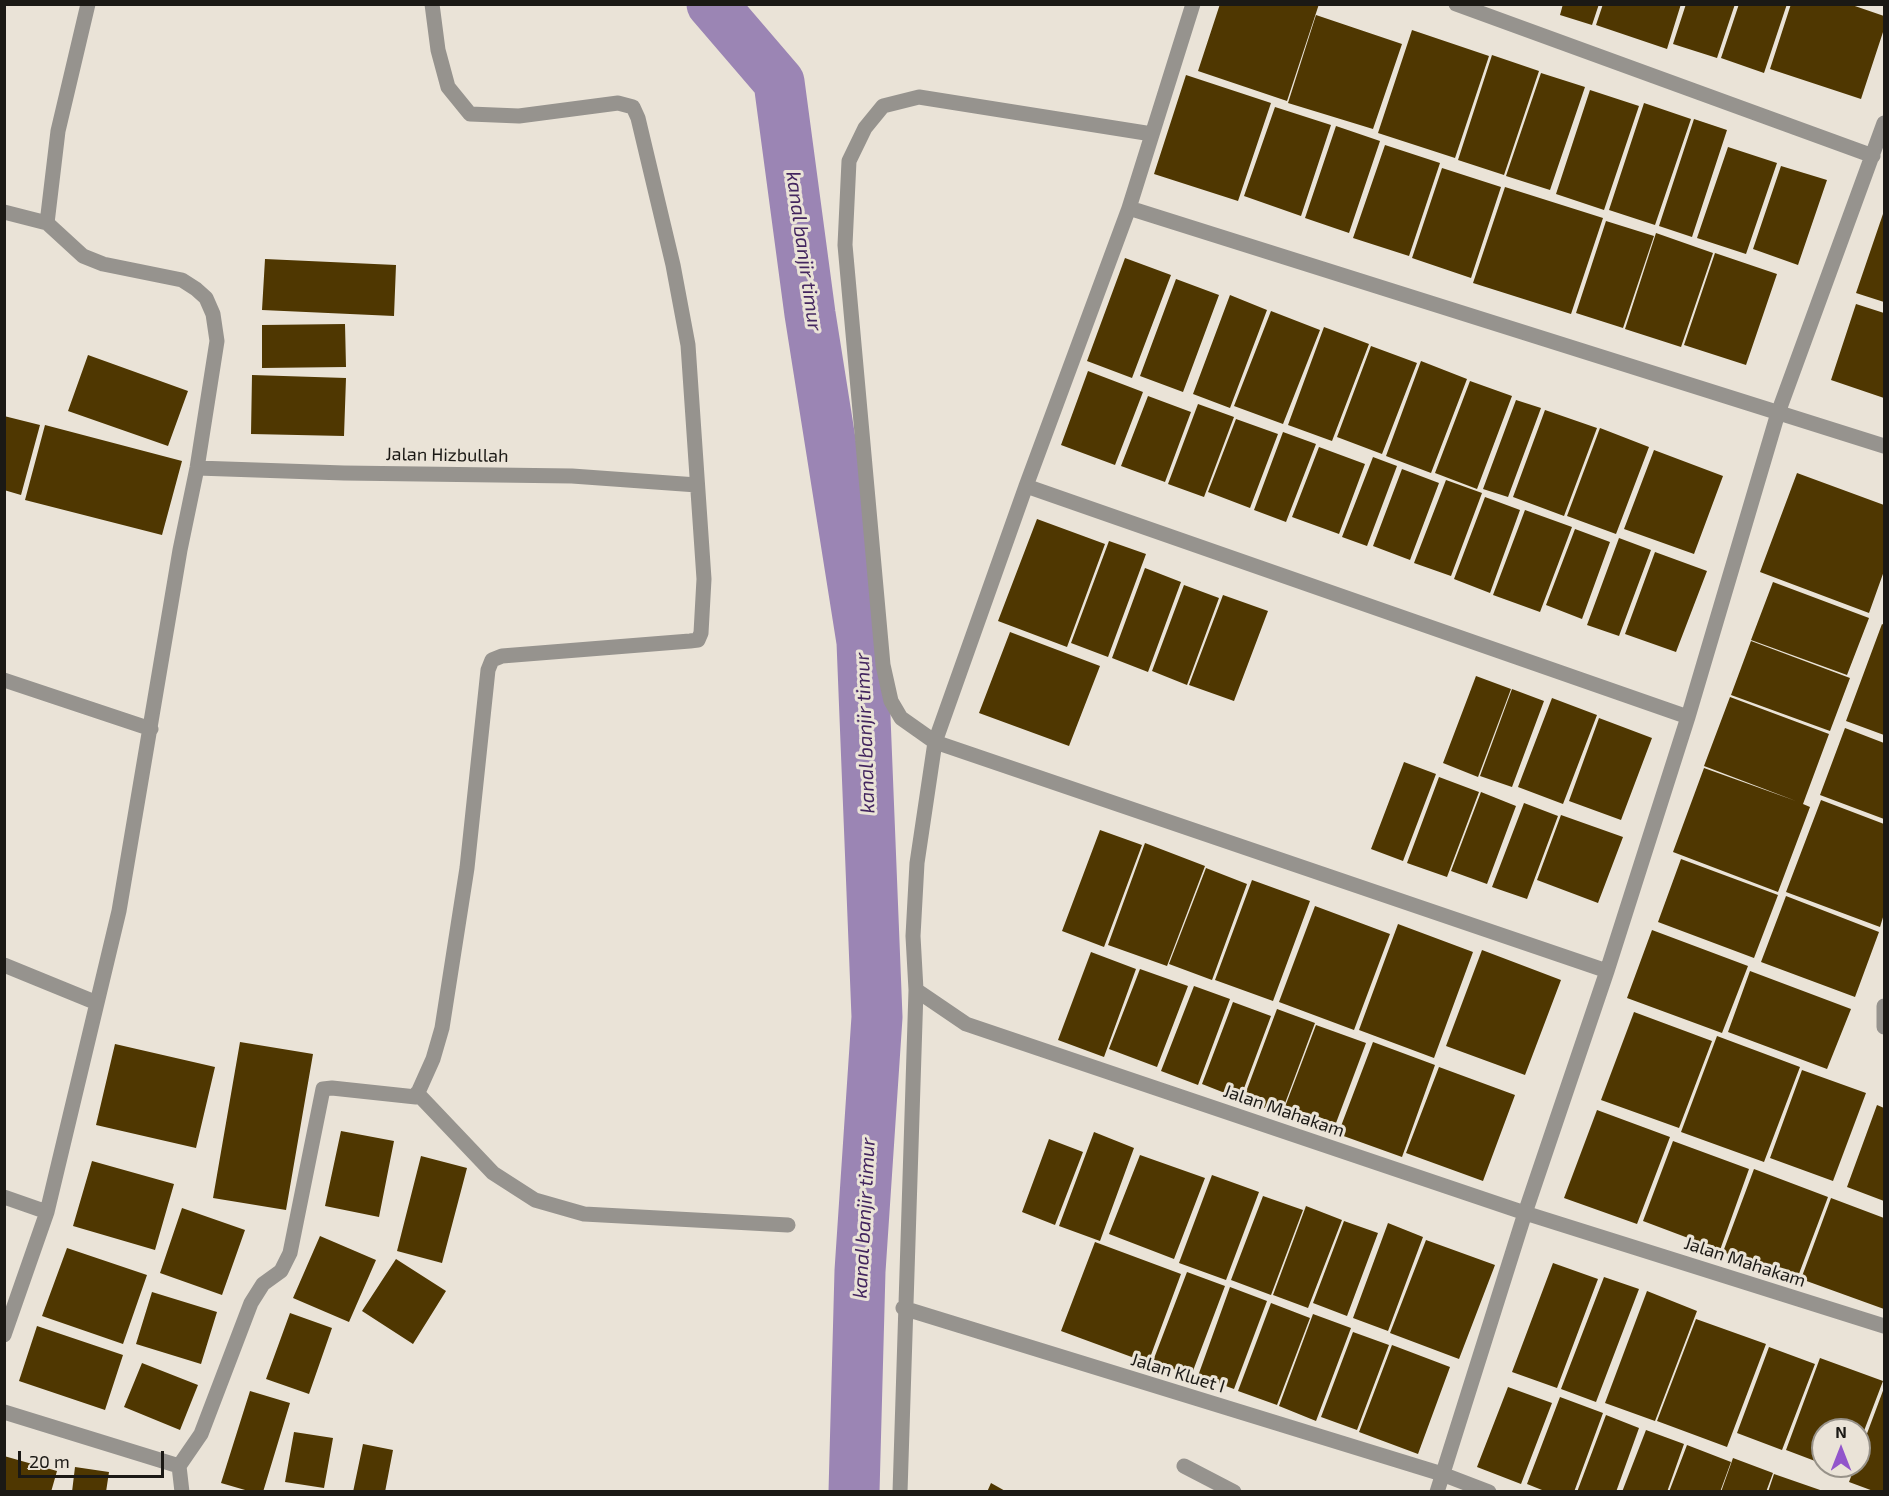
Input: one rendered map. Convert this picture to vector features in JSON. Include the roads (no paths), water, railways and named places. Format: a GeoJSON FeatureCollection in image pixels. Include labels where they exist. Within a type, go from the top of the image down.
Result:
{"type":"FeatureCollection","features":[{"type":"Feature","properties":{"kind":"street"},"geometry":{"type":"LineString","coordinates":[[47,223],[58,131],[88,4]]}},
{"type":"Feature","properties":{"kind":"street"},"geometry":{"type":"LineString","coordinates":[[182,1491],[179,1466],[201,1434],[251,1304],[263,1284],[281,1270],[290,1253],[323,1089],[416,1097],[433,1059],[441,1028],[467,868],[488,670],[492,660],[502,656],[698,640],[701,633],[704,579],[688,345],[659,203],[638,118],[633,107],[618,103],[519,116],[470,114],[448,87],[438,50],[432,4]]}},
{"type":"Feature","properties":{"kind":"street"},"geometry":{"type":"LineString","coordinates":[[900,1491],[903,1308],[916,990],[913,936],[917,863],[935,742],[1026,486],[1129,208],[1193,4]]}},
{"type":"Feature","properties":{"kind":"street"},"geometry":{"type":"LineString","coordinates":[[1456,4],[1873,156]]}},
{"type":"Feature","properties":{"kind":"street"},"geometry":{"type":"LineString","coordinates":[[1152,134],[919,97],[883,106],[865,128],[849,161],[845,245],[883,665],[891,701],[901,718],[935,742],[1607,971]]}},
{"type":"Feature","properties":{"kind":"street"},"geometry":{"type":"LineString","coordinates":[[1437,1491],[1524,1213],[1607,971],[1688,717],[1778,413],[1884,123]]}},
{"type":"Feature","properties":{"kind":"street"},"geometry":{"type":"LineString","coordinates":[[1129,208],[1884,446]]}},
{"type":"Feature","properties":{"kind":"street"},"geometry":{"type":"LineString","coordinates":[[4,212],[47,223],[83,256],[103,264],[182,280],[206,298],[213,314],[217,341],[197,468],[180,550],[119,911],[47,1212],[4,1335]]}},
{"type":"Feature","properties":{"kind":"street","name":"Jalan Hizbullah"},"geometry":{"type":"LineString","coordinates":[[197,468],[344,473],[572,476],[697,485]]}},
{"type":"Feature","properties":{"kind":"street"},"geometry":{"type":"LineString","coordinates":[[1026,486],[1688,717]]}},
{"type":"Feature","properties":{"kind":"street"},"geometry":{"type":"LineString","coordinates":[[4,680],[151,729]]}},
{"type":"Feature","properties":{"kind":"street"},"geometry":{"type":"LineString","coordinates":[[4,965],[97,1003]]}},
{"type":"Feature","properties":{"kind":"street","name":"Jalan Mahakam"},"geometry":{"type":"LineString","coordinates":[[916,990],[966,1024],[1524,1213],[1884,1326]]}},
{"type":"Feature","properties":{"kind":"street"},"geometry":{"type":"LineString","coordinates":[[1884,1006],[1884,1027]]}},
{"type":"Feature","properties":{"kind":"street"},"geometry":{"type":"LineString","coordinates":[[417,1093],[493,1173],[535,1200],[584,1214],[788,1225]]}},
{"type":"Feature","properties":{"kind":"street"},"geometry":{"type":"LineString","coordinates":[[4,1197],[47,1212]]}},
{"type":"Feature","properties":{"kind":"street","name":"Jalan Kluet I"},"geometry":{"type":"LineString","coordinates":[[903,1308],[1442,1474],[1489,1491]]}},
{"type":"Feature","properties":{"kind":"street"},"geometry":{"type":"LineString","coordinates":[[4,1412],[179,1466]]}},
{"type":"Feature","properties":{"kind":"street"},"geometry":{"type":"LineString","coordinates":[[1184,1466],[1234,1491]]}},
{"type":"Feature","properties":{"kind":"waterway","name":"kanal banjir timur"},"geometry":{"type":"LineString","coordinates":[[712,4],[779,82],[810,314],[862,642],[877,1017],[860,1271],[854,1492]]}}]}
